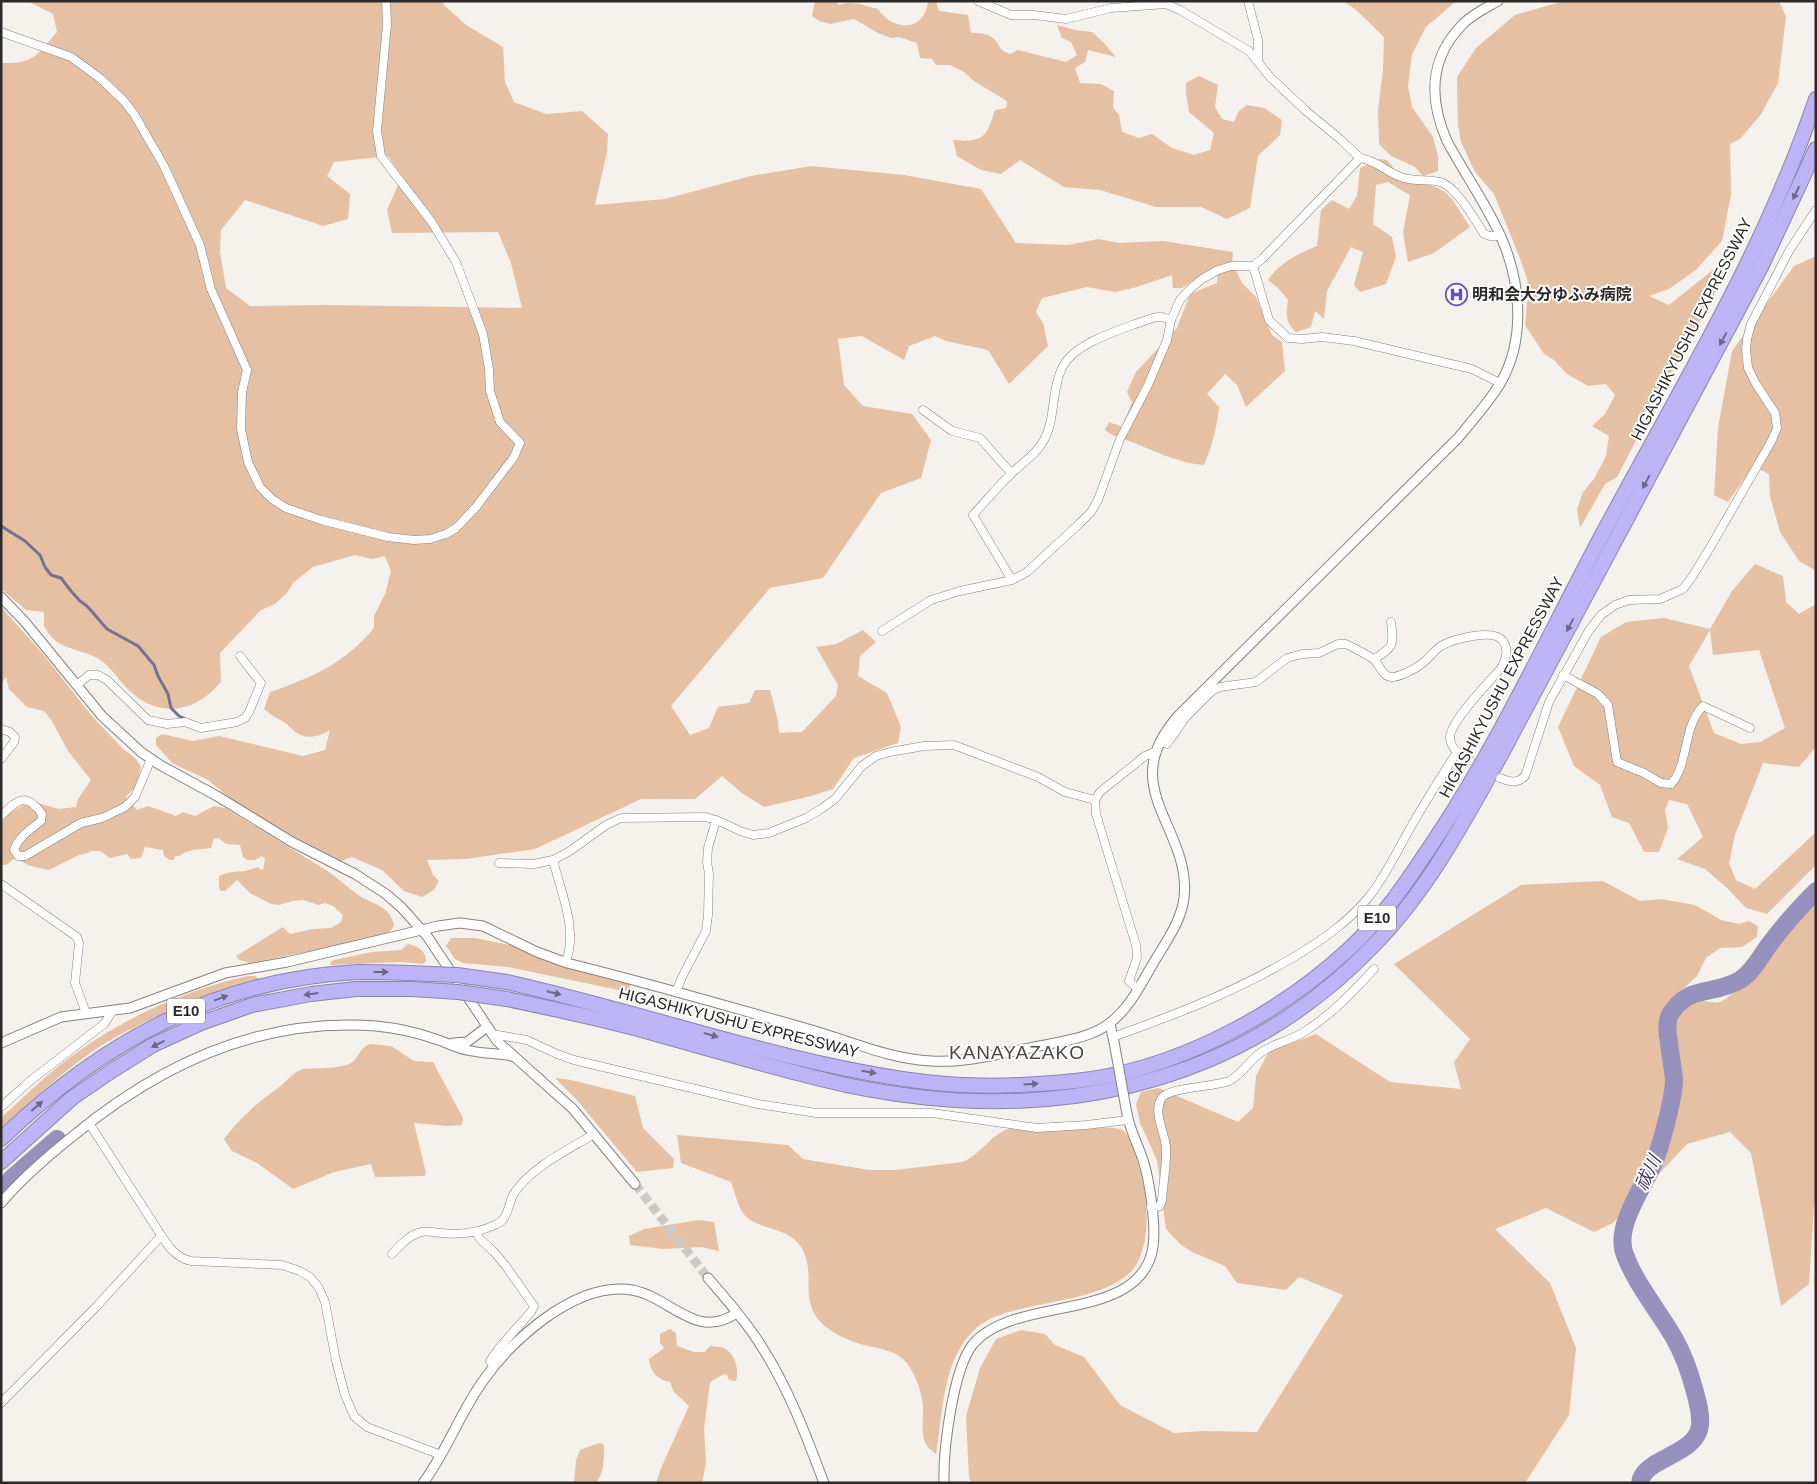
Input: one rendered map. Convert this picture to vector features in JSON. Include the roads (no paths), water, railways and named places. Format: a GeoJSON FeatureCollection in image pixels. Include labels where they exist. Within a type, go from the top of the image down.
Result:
{"type":"FeatureCollection","features":[{"type":"Feature","properties":{"kind":"highway","name":"HIGASHIKYUSHU EXPRESSWAY"},"geometry":{"type":"LineString","coordinates":[[1,1139],[46,1098],[100,1058],[143,1031],[189,1010],[252,988],[306,978],[358,972],[456,975],[507,982],[629,1012],[766,1050],[848,1069],[926,1082],[976,1085],[1030,1085],[1081,1080],[1129,1071],[1165,1060],[1222,1037],[1276,1006],[1326,970],[1353,946],[1387,908],[1459,804],[1493,745],[1601,537],[1712,333],[1759,238],[1801,144],[1816,99]]}},
{"type":"Feature","properties":{"kind":"highway","name":"HIGASHIKYUSHU EXPRESSWAY"},"geometry":{"type":"LineString","coordinates":[[1,1162],[72,1098],[154,1045],[201,1023],[252,1005],[311,994],[356,989],[412,989],[458,992],[507,999],[646,1031],[758,1063],[852,1086],[921,1097],[974,1101],[1033,1101],[1099,1093],[1154,1080],[1204,1063],[1240,1046],[1309,1004],[1337,982],[1373,947],[1432,872],[1466,818],[1504,751],[1761,267],[1816,149]]}},
{"type":"Feature","properties":{"kind":"highway"},"geometry":{"type":"LineString","coordinates":[[1,1167],[35,1130]]}},
{"type":"Feature","properties":{"kind":"street"},"geometry":{"type":"LineString","coordinates":[[1,32],[71,57],[101,78],[134,114],[164,166],[200,245],[211,289],[246,370],[242,392],[241,429],[248,462],[260,487],[272,499],[286,508],[321,520],[388,537],[414,540],[430,539],[446,534],[456,528],[482,500],[514,457],[520,443],[500,422],[490,391],[489,369],[483,334],[456,262],[431,221],[381,156],[377,131],[387,24],[386,1]]}},
{"type":"Feature","properties":{"kind":"street"},"geometry":{"type":"LineString","coordinates":[[978,1],[1011,16],[1034,15],[1066,19],[1111,8],[1166,4],[1180,10],[1241,47],[1258,61],[1270,77],[1306,111],[1340,138],[1360,158],[1370,159],[1402,178],[1440,182],[1449,187],[1484,234],[1500,236]]}},
{"type":"Feature","properties":{"kind":"street"},"geometry":{"type":"LineString","coordinates":[[1248,1],[1258,40],[1258,61]]}},
{"type":"Feature","properties":{"kind":"street"},"geometry":{"type":"LineString","coordinates":[[1,1043],[68,1015],[112,1012],[130,1008],[225,974],[452,924],[475,924],[494,930],[537,952],[566,962],[805,1028],[898,1056],[934,1062],[971,1059],[1061,1042],[1090,1034],[1110,1024],[1122,1012],[1138,989],[1177,920],[1182,906],[1184,878],[1180,859],[1157,803],[1154,790],[1153,767],[1158,746],[1166,731],[1179,715],[1458,438],[1500,383],[1510,360],[1516,331],[1517,308],[1514,278],[1500,236],[1447,140],[1440,124],[1434,101],[1434,87],[1441,56],[1456,32],[1470,19],[1498,1]]}},
{"type":"Feature","properties":{"kind":"street"},"geometry":{"type":"LineString","coordinates":[[882,631],[931,600],[960,591],[1012,580],[1026,572],[1091,512],[1098,500],[1120,439],[1148,385],[1167,340],[1171,320],[1180,300],[1202,279],[1218,270],[1232,266],[1253,266],[1262,259],[1360,158]]}},
{"type":"Feature","properties":{"kind":"street"},"geometry":{"type":"LineString","coordinates":[[1500,778],[1517,782],[1525,776],[1549,702],[1588,632],[1601,615],[1615,605],[1629,600],[1660,599],[1683,589],[1711,546],[1772,442],[1777,428],[1775,413],[1748,368],[1747,339],[1751,324],[1785,259],[1816,210]]}},
{"type":"Feature","properties":{"kind":"street"},"geometry":{"type":"LineString","coordinates":[[1253,266],[1269,320],[1288,338],[1322,337],[1354,341],[1472,369],[1500,383]]}},
{"type":"Feature","properties":{"kind":"street"},"geometry":{"type":"LineString","coordinates":[[1012,580],[973,515],[1011,473],[1036,451],[1044,440],[1060,372],[1064,364],[1088,344],[1121,328],[1151,318],[1161,317],[1171,320]]}},
{"type":"Feature","properties":{"kind":"street"},"geometry":{"type":"LineString","coordinates":[[923,410],[952,431],[980,438],[1011,473]]}},
{"type":"Feature","properties":{"kind":"street"},"geometry":{"type":"LineString","coordinates":[[1,597],[113,727],[151,759],[298,845],[373,885],[402,908],[423,930],[489,1030],[512,1056],[560,1097],[594,1134],[635,1184]]}},
{"type":"Feature","properties":{"kind":"street"},"geometry":{"type":"LineString","coordinates":[[1374,660],[1391,648],[1393,642],[1391,622]]}},
{"type":"Feature","properties":{"kind":"street"},"geometry":{"type":"LineString","coordinates":[[1138,989],[1128,981],[1137,958],[1136,945],[1096,814],[1094,800],[1100,792],[1158,746],[1167,744],[1186,717],[1212,692],[1220,687],[1256,682],[1287,658],[1302,654],[1319,653],[1338,644],[1346,644],[1354,648],[1374,660],[1388,677],[1394,677],[1418,667],[1440,647],[1448,643],[1489,634],[1501,638],[1506,646],[1506,658],[1502,667],[1460,716],[1452,728],[1450,739],[1456,752],[1470,760]]}},
{"type":"Feature","properties":{"kind":"street"},"geometry":{"type":"LineString","coordinates":[[77,685],[89,675],[98,675],[107,680],[148,720],[167,724],[185,722],[206,728],[241,720],[249,712],[261,683],[240,656]]}},
{"type":"Feature","properties":{"kind":"street"},"geometry":{"type":"LineString","coordinates":[[1563,675],[1598,694],[1608,705],[1617,762],[1644,773],[1661,783],[1671,784],[1677,777],[1688,734],[1697,712],[1703,706],[1750,728]]}},
{"type":"Feature","properties":{"kind":"street"},"geometry":{"type":"LineString","coordinates":[[1,729],[10,732],[15,737],[14,742],[1,759]]}},
{"type":"Feature","properties":{"kind":"street"},"geometry":{"type":"LineString","coordinates":[[499,863],[534,864],[553,860],[570,851],[606,825],[622,818],[706,818],[716,820],[753,835],[769,833],[806,818],[835,799],[862,766],[876,756],[924,746],[954,745],[1038,777],[1065,792],[1094,800]]}},
{"type":"Feature","properties":{"kind":"street"},"geometry":{"type":"LineString","coordinates":[[1113,1039],[1248,983],[1316,944],[1347,920],[1380,882],[1456,752]]}},
{"type":"Feature","properties":{"kind":"street"},"geometry":{"type":"LineString","coordinates":[[1,816],[15,803],[23,800],[32,802],[42,814],[41,821],[22,835],[16,845],[14,850],[18,856],[25,856],[81,822],[102,818],[125,807],[135,796],[151,759]]}},
{"type":"Feature","properties":{"kind":"street"},"geometry":{"type":"LineString","coordinates":[[676,992],[682,976],[706,931],[710,874],[707,862],[708,848],[716,820]]}},
{"type":"Feature","properties":{"kind":"street"},"geometry":{"type":"LineString","coordinates":[[553,860],[571,931],[570,950],[566,962]]}},
{"type":"Feature","properties":{"kind":"street"},"geometry":{"type":"LineString","coordinates":[[1,884],[77,937],[79,947],[76,983],[86,1013]]}},
{"type":"Feature","properties":{"kind":"street"},"geometry":{"type":"LineString","coordinates":[[1151,1208],[1160,1206],[1162,1200],[1166,1148],[1158,1109],[1164,1094],[1231,1080],[1262,1052],[1297,1036],[1313,1026],[1354,991],[1374,968]]}},
{"type":"Feature","properties":{"kind":"street"},"geometry":{"type":"LineString","coordinates":[[1,1107],[30,1081],[104,1024],[112,1012]]}},
{"type":"Feature","properties":{"kind":"street"},"geometry":{"type":"LineString","coordinates":[[944,1483],[946,1445],[957,1379],[970,1349],[984,1334],[1003,1324],[1104,1297],[1122,1290],[1136,1280],[1144,1271],[1151,1254],[1154,1237],[1144,1163],[1127,1117],[1110,1024]]}},
{"type":"Feature","properties":{"kind":"street"},"geometry":{"type":"LineString","coordinates":[[1,1203],[52,1153],[146,1083],[181,1064],[221,1048],[270,1034],[322,1027],[369,1026],[409,1031],[470,1051],[512,1056]]}},
{"type":"Feature","properties":{"kind":"street"},"geometry":{"type":"LineString","coordinates":[[440,1040],[457,1043],[467,1042],[489,1030],[521,1038],[574,1060],[749,1102],[796,1111],[840,1114],[932,1113],[1037,1128],[1055,1128],[1127,1117]]}},
{"type":"Feature","properties":{"kind":"street"},"geometry":{"type":"LineString","coordinates":[[90,1123],[161,1236],[175,1253],[187,1260],[282,1265],[300,1271],[310,1277],[319,1288],[325,1302],[336,1361],[345,1395],[354,1416],[367,1428],[442,1455]]}},
{"type":"Feature","properties":{"kind":"street"},"geometry":{"type":"LineString","coordinates":[[392,1254],[402,1243],[422,1232],[444,1234],[476,1232],[502,1221],[506,1217],[514,1193],[522,1183],[544,1164],[594,1134]]}},
{"type":"Feature","properties":{"kind":"street"},"geometry":{"type":"LineString","coordinates":[[476,1232],[480,1239],[505,1265],[534,1306],[532,1312],[495,1352],[490,1361],[494,1367]]}},
{"type":"Feature","properties":{"kind":"street"},"geometry":{"type":"LineString","coordinates":[[1,1403],[96,1307],[161,1236]]}},
{"type":"Feature","properties":{"kind":"street"},"geometry":{"type":"LineString","coordinates":[[708,1278],[760,1343],[785,1387],[824,1483]]}},
{"type":"Feature","properties":{"kind":"street"},"geometry":{"type":"LineString","coordinates":[[423,1483],[442,1455],[478,1389],[494,1367],[520,1340],[544,1320],[573,1301],[600,1292],[624,1290],[640,1292],[690,1319],[704,1322],[724,1320],[737,1313]]}},
{"type":"Feature","properties":{"kind":"waterway"},"geometry":{"type":"LineString","coordinates":[[1,526],[25,541],[40,555],[51,575],[61,578],[107,629],[138,646],[154,665],[168,694],[171,708],[179,716],[188,720]]}},
{"type":"Feature","properties":{"kind":"waterway","name":"祓川"},"geometry":{"type":"LineString","coordinates":[[1640,1483],[1643,1474],[1650,1467],[1690,1443],[1697,1435],[1700,1425],[1697,1400],[1683,1356],[1673,1336],[1635,1276],[1625,1255],[1623,1244],[1623,1233],[1630,1210],[1655,1159],[1672,1100],[1674,1080],[1667,1027],[1668,1019],[1678,1004],[1686,998],[1694,994],[1730,985],[1745,977],[1786,924],[1816,891]]}},
{"type":"Feature","properties":{"kind":"waterway"},"geometry":{"type":"LineString","coordinates":[[1,1191],[12,1178],[57,1139]]}},
{"type":"Feature","properties":{"kind":"tunnel"},"geometry":{"type":"LineString","coordinates":[[635,1184],[708,1278]]}},
{"type":"Feature","properties":{"kind":"place","name":"明和会大分ゆふみ病院"},"geometry":{"type":"Point","coordinates":[1456,294]}},
{"type":"Feature","properties":{"kind":"district","name":"KANAYAZAKO"},"geometry":{"type":"Point","coordinates":[1017,1052]}}]}
